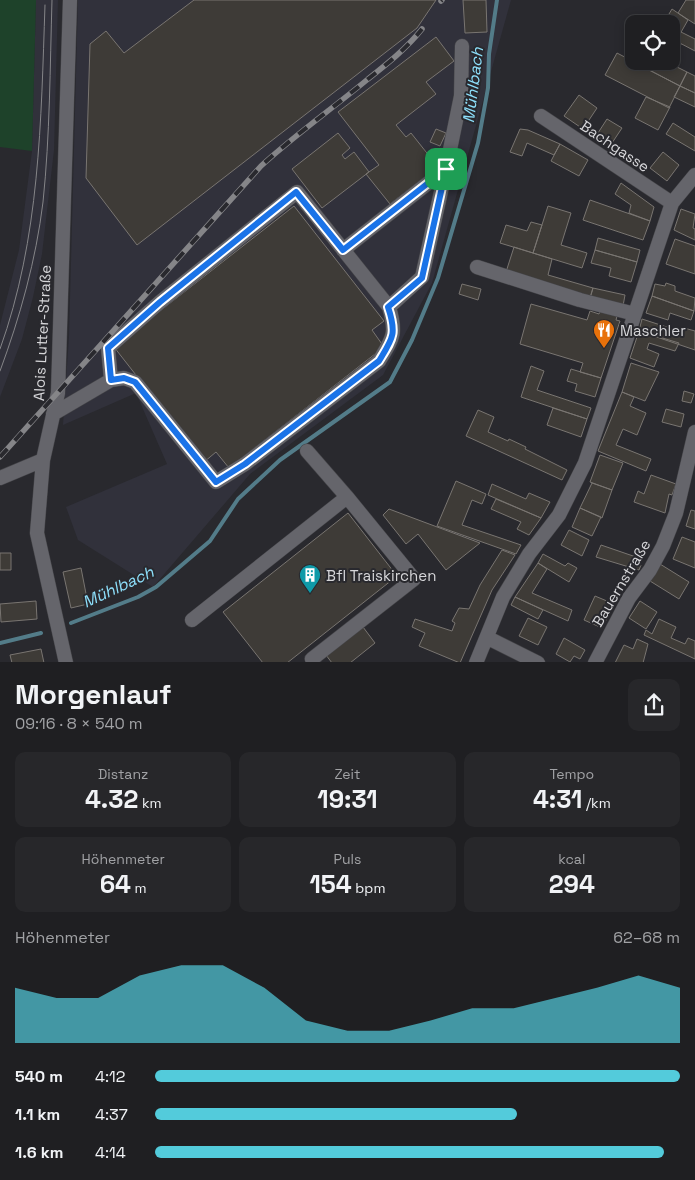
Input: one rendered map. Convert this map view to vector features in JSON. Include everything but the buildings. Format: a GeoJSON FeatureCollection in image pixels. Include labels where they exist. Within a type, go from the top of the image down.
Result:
{"type":"FeatureCollection","features":[{"type":"Feature","properties":{"kind":"street","name":"Alois Lutter-Straße"},"geometry":{"type":"LineString","coordinates":[[66,662],[37,533],[43,460],[58,393],[70,0]]}},
{"type":"Feature","properties":{"kind":"street"},"geometry":{"type":"LineString","coordinates":[[388,307],[422,278],[461,96],[462,46]]}},
{"type":"Feature","properties":{"kind":"street","name":"Bachgasse"},"geometry":{"type":"LineString","coordinates":[[541,116],[672,203]]}},
{"type":"Feature","properties":{"kind":"street"},"geometry":{"type":"LineString","coordinates":[[343,250],[446,169]]}},
{"type":"Feature","properties":{"kind":"street"},"geometry":{"type":"LineString","coordinates":[[476,662],[488,638],[503,597],[529,554],[559,515],[586,463],[672,203],[695,175]]}},
{"type":"Feature","properties":{"kind":"street"},"geometry":{"type":"LineString","coordinates":[[53,414],[111,380],[124,378],[135,382],[216,482],[245,464],[379,361],[391,342],[395,326],[388,307],[296,192],[160,302],[108,348],[111,380]]}},
{"type":"Feature","properties":{"kind":"street"},"geometry":{"type":"LineString","coordinates":[[477,268],[580,300],[635,314]]}},
{"type":"Feature","properties":{"kind":"street","name":"Bauernstraße"},"geometry":{"type":"LineString","coordinates":[[594,662],[629,598],[650,570],[663,546],[676,513],[694,439]]}},
{"type":"Feature","properties":{"kind":"street"},"geometry":{"type":"LineString","coordinates":[[307,451],[348,497],[414,579],[312,659],[314,662]]}},
{"type":"Feature","properties":{"kind":"street"},"geometry":{"type":"LineString","coordinates":[[0,478],[43,460]]}},
{"type":"Feature","properties":{"kind":"street"},"geometry":{"type":"LineString","coordinates":[[192,620],[348,497]]}},
{"type":"Feature","properties":{"kind":"street"},"geometry":{"type":"LineString","coordinates":[[488,638],[538,662]]}},
{"type":"Feature","properties":{"kind":"shaded area"},"geometry":{"type":"Polygon","coordinates":[[[36,0],[58,0],[54,150],[42,254],[33,297],[22,339],[0,397],[0,325],[19,250],[32,151],[36,0]]]}},
{"type":"Feature","properties":{"kind":"shaded area"},"geometry":{"type":"Polygon","coordinates":[[[78,0],[511,0],[432,283],[383,375],[250,474],[153,587],[78,540],[66,507],[167,464],[136,393],[63,425],[69,337],[78,0]]]}},
{"type":"Feature","properties":{"kind":"green space"},"geometry":{"type":"Polygon","coordinates":[[[0,0],[36,0],[32,151],[0,147],[0,0]]]}},
{"type":"Feature","properties":{"kind":"waterway","name":"Mühlbach"},"geometry":{"type":"LineString","coordinates":[[71,623],[138,597],[156,587],[210,541],[238,499],[280,460],[390,382],[412,340],[438,278],[478,143],[488,88],[489,54],[497,0]]}},
{"type":"Feature","properties":{"kind":"waterway","name":"Mühlbach"},"geometry":{"type":"LineString","coordinates":[[0,643],[41,633]]}},
{"type":"Feature","properties":{"kind":"tram line"},"geometry":{"type":"LineString","coordinates":[[0,371],[26,288],[40,224],[47,152],[52,0]]}},
{"type":"Feature","properties":{"kind":"tram line"},"geometry":{"type":"LineString","coordinates":[[0,349],[13,307],[31,222],[40,136],[45,5]]}},
{"type":"Feature","properties":{"kind":"railway"},"geometry":{"type":"LineString","coordinates":[[0,457],[261,166],[389,62],[422,29]]}},
{"type":"Feature","properties":{"kind":"place","name":"Maschler"},"geometry":{"type":"Point","coordinates":[604,349]}},
{"type":"Feature","properties":{"kind":"place","name":"BfI Traiskirchen"},"geometry":{"type":"Point","coordinates":[310,594]}},
{"type":"Feature","properties":{"kind":"route"},"geometry":{"type":"LineString","coordinates":[[446,169],[422,278],[388,307],[395,326],[391,342],[379,361],[245,464],[216,482],[147,394],[135,382],[124,378],[111,380],[108,348],[160,302],[296,192],[343,250],[446,169]]}}]}
